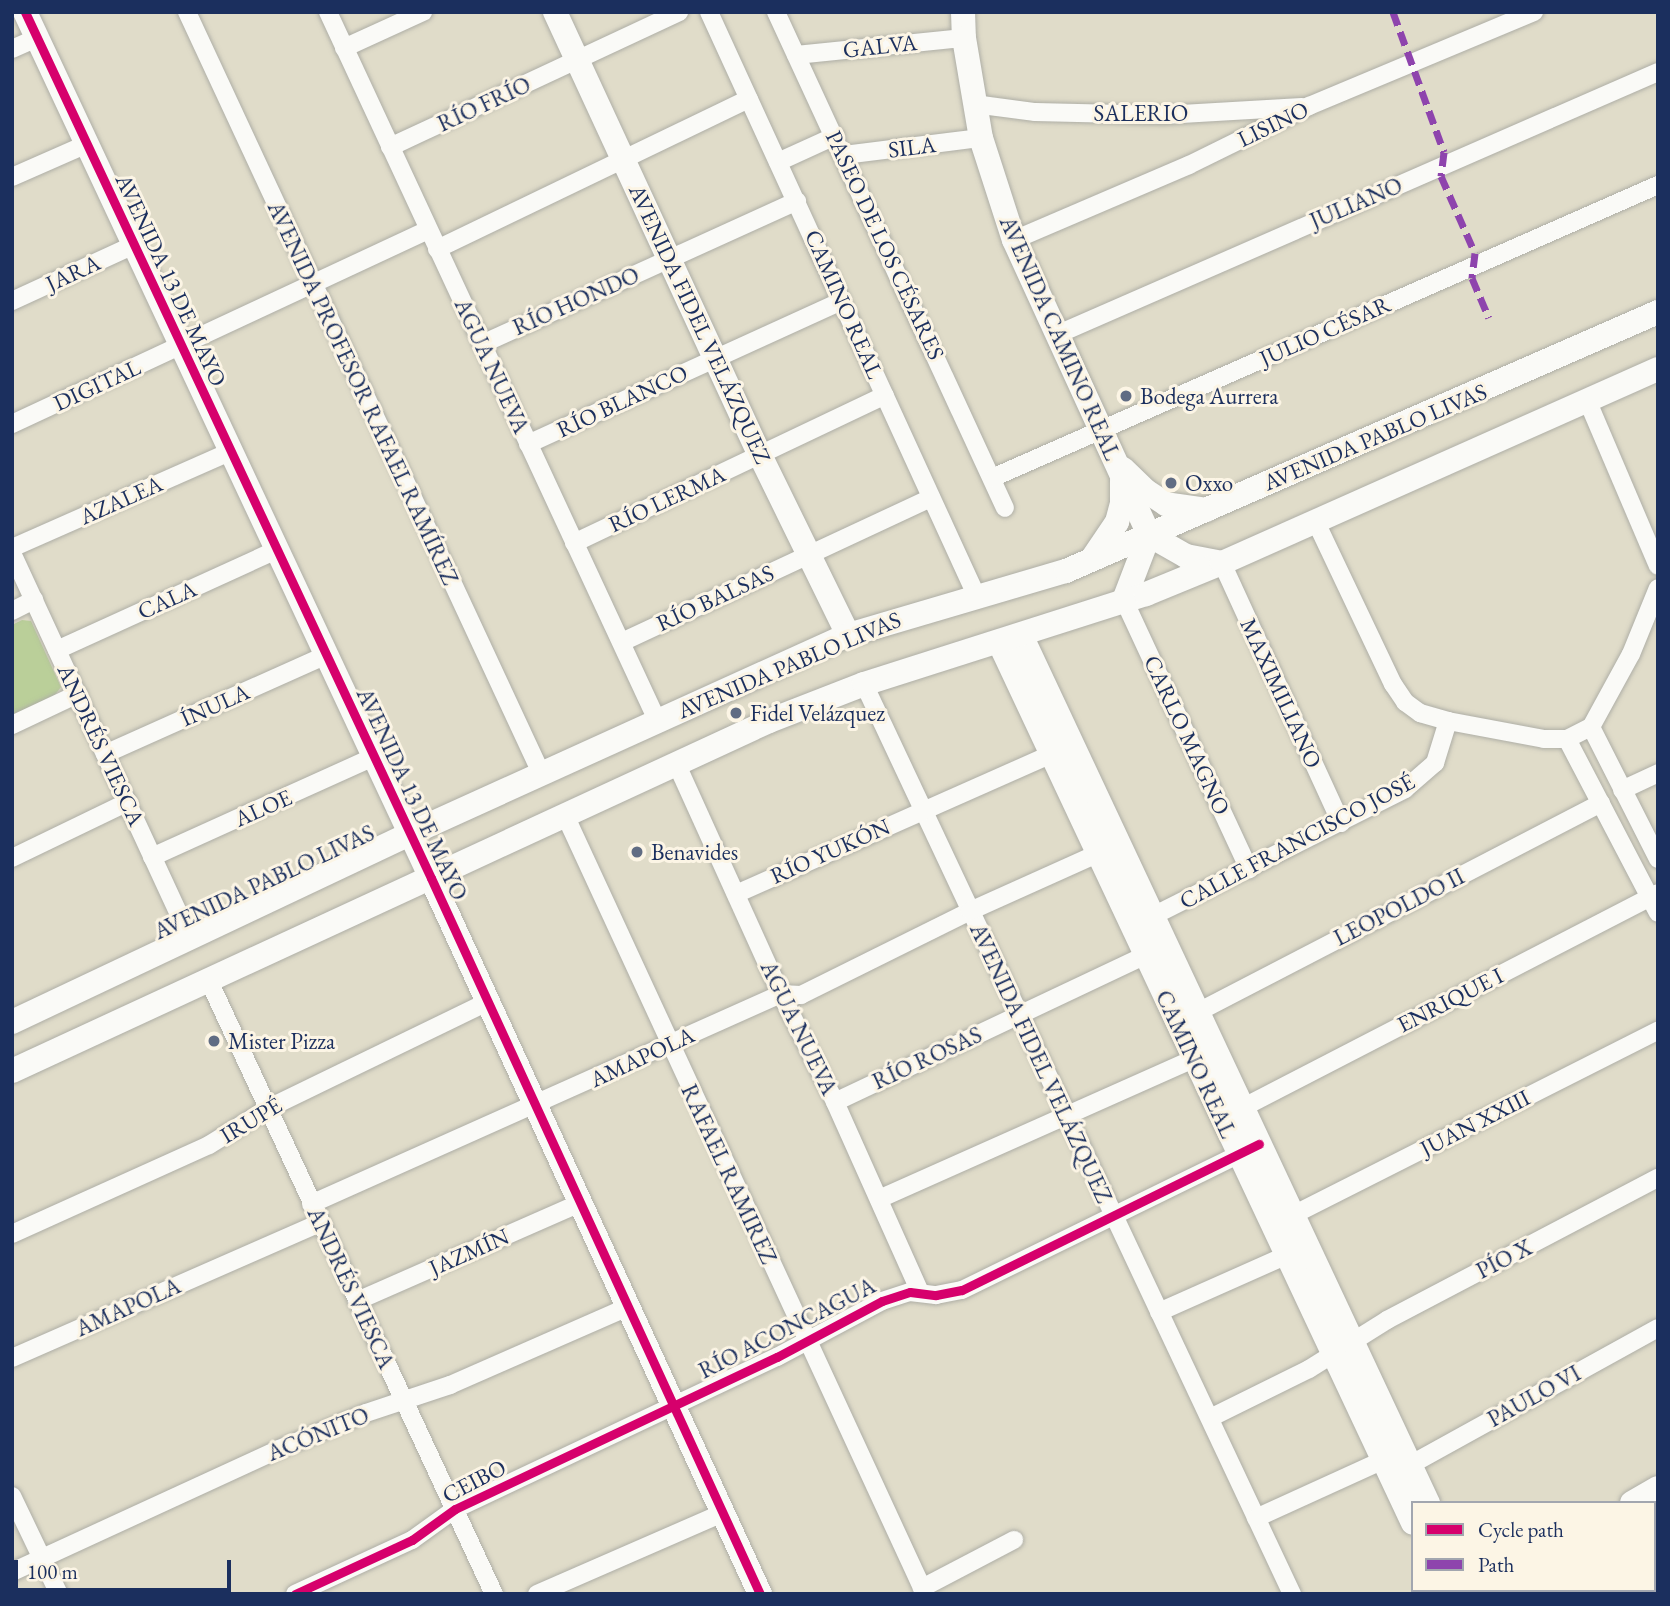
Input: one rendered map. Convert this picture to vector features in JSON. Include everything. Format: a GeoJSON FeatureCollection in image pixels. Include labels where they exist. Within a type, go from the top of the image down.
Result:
{"type":"FeatureCollection","features":[{"type":"Feature","properties":{"kind":"street","name":"AVENIDA 13 DE MAYO"},"geometry":{"type":"LineString","coordinates":[[25,12],[431,878],[533,1107],[760,1594]]}},
{"type":"Feature","properties":{"kind":"street","name":"AVENIDA PROFESOR RAFAEL RAMÍREZ"},"geometry":{"type":"LineString","coordinates":[[187,12],[541,773]]}},
{"type":"Feature","properties":{"kind":"street","name":"AGUA NUEVA"},"geometry":{"type":"LineString","coordinates":[[328,12],[657,720]]}},
{"type":"Feature","properties":{"kind":"street"},"geometry":{"type":"LineString","coordinates":[[344,48],[423,12]]}},
{"type":"Feature","properties":{"kind":"street","name":"AVENIDA FIDEL VELÁZQUEZ"},"geometry":{"type":"LineString","coordinates":[[555,12],[717,357],[760,455],[848,635]]}},
{"type":"Feature","properties":{"kind":"street","name":"RÍO FRÍO"},"geometry":{"type":"LineString","coordinates":[[390,147],[679,12]]}},
{"type":"Feature","properties":{"kind":"street","name":"CAMINO REAL"},"geometry":{"type":"LineString","coordinates":[[709,12],[977,597]]}},
{"type":"Feature","properties":{"kind":"street","name":"PASEO DE LOS CÉSARES"},"geometry":{"type":"LineString","coordinates":[[776,12],[1005,508]]}},
{"type":"Feature","properties":{"kind":"street","name":"AVENIDA CAMINO REAL"},"geometry":{"type":"LineString","coordinates":[[963,12],[964,38],[981,138],[1014,240],[1149,535]]}},
{"type":"Feature","properties":{"kind":"street","name":"LISINO"},"geometry":{"type":"LineString","coordinates":[[1014,240],[1189,164],[1309,106],[1534,12]]}},
{"type":"Feature","properties":{"kind":"street"},"geometry":{"type":"LineString","coordinates":[[12,49],[37,38]]}},
{"type":"Feature","properties":{"kind":"street","name":"GALVA"},"geometry":{"type":"LineString","coordinates":[[796,55],[964,38]]}},
{"type":"Feature","properties":{"kind":"street","name":"JULIANO"},"geometry":{"type":"LineString","coordinates":[[1056,335],[1658,72]]}},
{"type":"Feature","properties":{"kind":"street"},"geometry":{"type":"LineString","coordinates":[[437,249],[749,99]]}},
{"type":"Feature","properties":{"kind":"street","name":"SALERIO"},"geometry":{"type":"LineString","coordinates":[[974,104],[1035,112],[1164,115],[1309,106]]}},
{"type":"Feature","properties":{"kind":"street"},"geometry":{"type":"LineString","coordinates":[[778,162],[835,136]]}},
{"type":"Feature","properties":{"kind":"street","name":"SILA"},"geometry":{"type":"LineString","coordinates":[[844,155],[981,138]]}},
{"type":"Feature","properties":{"kind":"street"},"geometry":{"type":"LineString","coordinates":[[12,177],[87,144]]}},
{"type":"Feature","properties":{"kind":"street","name":"JULIO CÉSAR"},"geometry":{"type":"LineString","coordinates":[[992,478],[1658,185]]}},
{"type":"Feature","properties":{"kind":"street","name":"RÍO HONDO"},"geometry":{"type":"LineString","coordinates":[[482,344],[797,201]]}},
{"type":"Feature","properties":{"kind":"street","name":"DIGITAL"},"geometry":{"type":"LineString","coordinates":[[12,424],[428,230]]}},
{"type":"Feature","properties":{"kind":"street","name":"JARA"},"geometry":{"type":"LineString","coordinates":[[12,301],[134,245]]}},
{"type":"Feature","properties":{"kind":"street","name":"RÍO BLANCO"},"geometry":{"type":"LineString","coordinates":[[528,444],[842,300]]}},
{"type":"Feature","properties":{"kind":"street","name":"AVENIDA PABLO LIVAS"},"geometry":{"type":"LineString","coordinates":[[12,1022],[409,834],[848,635],[1066,571],[1658,312]]}},
{"type":"Feature","properties":{"kind":"street","name":"AVENIDA PABLO LIVAS"},"geometry":{"type":"LineString","coordinates":[[12,1071],[769,721],[864,684],[1124,600],[1222,563],[1658,369]]}},
{"type":"Feature","properties":{"kind":"street","name":"RÍO LERMA"},"geometry":{"type":"LineString","coordinates":[[574,543],[885,395]]}},
{"type":"Feature","properties":{"kind":"street"},"geometry":{"type":"LineString","coordinates":[[1587,402],[1658,566]]}},
{"type":"Feature","properties":{"kind":"street","name":"AZALEA"},"geometry":{"type":"LineString","coordinates":[[12,551],[230,452]]}},
{"type":"Feature","properties":{"kind":"street"},"geometry":{"type":"LineString","coordinates":[[1117,467],[1157,499],[1184,508],[1207,510]]}},
{"type":"Feature","properties":{"kind":"street"},"geometry":{"type":"LineString","coordinates":[[1092,560],[1117,522],[1122,503],[1117,467]]}},
{"type":"Feature","properties":{"kind":"street","name":"RÍO BALSAS"},"geometry":{"type":"LineString","coordinates":[[622,642],[931,498]]}},
{"type":"Feature","properties":{"kind":"street"},"geometry":{"type":"LineString","coordinates":[[1315,520],[1393,684],[1405,702],[1420,713],[1448,721],[1544,739],[1567,739],[1591,727],[1652,623],[1658,588]]}},
{"type":"Feature","properties":{"kind":"street"},"geometry":{"type":"LineString","coordinates":[[1124,600],[1149,535],[1186,556],[1222,563]]}},
{"type":"Feature","properties":{"kind":"street","name":"CALA"},"geometry":{"type":"LineString","coordinates":[[57,650],[276,550]]}},
{"type":"Feature","properties":{"kind":"street","name":"ANDRÉS VIESCA"},"geometry":{"type":"LineString","coordinates":[[12,551],[190,938]]}},
{"type":"Feature","properties":{"kind":"street","name":"MAXIMILIANO"},"geometry":{"type":"LineString","coordinates":[[1222,563],[1341,823]]}},
{"type":"Feature","properties":{"kind":"street"},"geometry":{"type":"LineString","coordinates":[[12,611],[34,600]]}},
{"type":"Feature","properties":{"kind":"street","name":"CARLO MAGNO"},"geometry":{"type":"LineString","coordinates":[[1124,600],[1249,869]]}},
{"type":"Feature","properties":{"kind":"street","name":"CAMINO REAL"},"geometry":{"type":"LineString","coordinates":[[1010,638],[1343,1349],[1410,1465],[1427,1501]]}},
{"type":"Feature","properties":{"kind":"street","name":"ÍNULA"},"geometry":{"type":"LineString","coordinates":[[104,754],[326,655]]}},
{"type":"Feature","properties":{"kind":"street","name":"AVENIDA FIDEL VELÁZQUEZ"},"geometry":{"type":"LineString","coordinates":[[864,684],[1292,1594]]}},
{"type":"Feature","properties":{"kind":"street"},"geometry":{"type":"LineString","coordinates":[[12,725],[78,694]]}},
{"type":"Feature","properties":{"kind":"street","name":"CALLE FRANCISCO JOSÉ"},"geometry":{"type":"LineString","coordinates":[[1153,916],[1405,789],[1435,763],[1443,748],[1448,721]]}},
{"type":"Feature","properties":{"kind":"street"},"geometry":{"type":"LineString","coordinates":[[1591,727],[1658,859]]}},
{"type":"Feature","properties":{"kind":"street"},"geometry":{"type":"LineString","coordinates":[[1567,739],[1655,901]]}},
{"type":"Feature","properties":{"kind":"street","name":"RÍO YUKÓN"},"geometry":{"type":"LineString","coordinates":[[736,894],[1061,750]]}},
{"type":"Feature","properties":{"kind":"street","name":"ALOE"},"geometry":{"type":"LineString","coordinates":[[152,857],[373,757]]}},
{"type":"Feature","properties":{"kind":"street","name":"AGUA NUEVA"},"geometry":{"type":"LineString","coordinates":[[677,765],[781,994],[835,1102],[920,1292]]}},
{"type":"Feature","properties":{"kind":"street"},"geometry":{"type":"LineString","coordinates":[[1622,790],[1658,773]]}},
{"type":"Feature","properties":{"kind":"street"},"geometry":{"type":"LineString","coordinates":[[12,858],[128,802]]}},
{"type":"Feature","properties":{"kind":"street","name":"LEOPOLDO II"},"geometry":{"type":"LineString","coordinates":[[1198,1012],[1601,803]]}},
{"type":"Feature","properties":{"kind":"street","name":"RAFAEL RAMIREZ"},"geometry":{"type":"LineString","coordinates":[[565,815],[806,1341]]}},
{"type":"Feature","properties":{"kind":"street","name":"CAMINO REAL"},"geometry":{"type":"LineString","coordinates":[[1108,849],[1153,916],[1156,950],[1198,1012],[1204,1054],[1242,1108],[1249,1150],[1293,1215],[1297,1251]]}},
{"type":"Feature","properties":{"kind":"street","name":"AMAPOLA"},"geometry":{"type":"LineString","coordinates":[[312,1204],[781,994],[801,995],[970,911],[1108,849]]}},
{"type":"Feature","properties":{"kind":"street","name":"ENRIQUE I"},"geometry":{"type":"LineString","coordinates":[[1242,1108],[1655,901]]}},
{"type":"Feature","properties":{"kind":"street","name":"RÍO ROSAS"},"geometry":{"type":"LineString","coordinates":[[835,1102],[1156,950]]}},
{"type":"Feature","properties":{"kind":"street","name":"ANDRÉS VIESCA"},"geometry":{"type":"LineString","coordinates":[[209,981],[494,1594]]}},
{"type":"Feature","properties":{"kind":"street","name":"IRUPÉ"},"geometry":{"type":"LineString","coordinates":[[12,1234],[209,1145],[268,1108],[487,1002]]}},
{"type":"Feature","properties":{"kind":"street","name":"JUAN XXIII"},"geometry":{"type":"LineString","coordinates":[[1293,1215],[1656,1037]]}},
{"type":"Feature","properties":{"kind":"street"},"geometry":{"type":"LineString","coordinates":[[879,1199],[1204,1054]]}},
{"type":"Feature","properties":{"kind":"street","name":"RÍO ACONCAGUA"},"geometry":{"type":"LineString","coordinates":[[673,1406],[882,1301],[920,1292],[936,1295],[962,1290],[1249,1150]]}},
{"type":"Feature","properties":{"kind":"street","name":"PÍO X"},"geometry":{"type":"LineString","coordinates":[[1210,1418],[1343,1349],[1387,1320],[1658,1178]]}},
{"type":"Feature","properties":{"kind":"street","name":"JAZMÍN"},"geometry":{"type":"LineString","coordinates":[[357,1301],[580,1203]]}},
{"type":"Feature","properties":{"kind":"street","name":"AMAPOLA"},"geometry":{"type":"LineString","coordinates":[[12,1358],[320,1223]]}},
{"type":"Feature","properties":{"kind":"street"},"geometry":{"type":"LineString","coordinates":[[1159,1312],[1297,1251]]}},
{"type":"Feature","properties":{"kind":"street","name":"ACÓNITO"},"geometry":{"type":"LineString","coordinates":[[12,1572],[279,1449],[366,1413],[478,1374],[628,1307]]}},
{"type":"Feature","properties":{"kind":"street","name":"PAULO VI"},"geometry":{"type":"LineString","coordinates":[[1410,1465],[1658,1328]]}},
{"type":"Feature","properties":{"kind":"street"},"geometry":{"type":"LineString","coordinates":[[806,1341],[923,1591],[1014,1540]]}},
{"type":"Feature","properties":{"kind":"street","name":"CAMINO REAL"},"geometry":{"type":"LineString","coordinates":[[1343,1349],[1383,1460],[1411,1519]]}},
{"type":"Feature","properties":{"kind":"street","name":"CEIBO"},"geometry":{"type":"LineString","coordinates":[[295,1594],[412,1540],[455,1509],[673,1406]]}},
{"type":"Feature","properties":{"kind":"street"},"geometry":{"type":"LineString","coordinates":[[1256,1518],[1383,1460]]}},
{"type":"Feature","properties":{"kind":"street"},"geometry":{"type":"LineString","coordinates":[[1635,1501],[1658,1488]]}},
{"type":"Feature","properties":{"kind":"street"},"geometry":{"type":"LineString","coordinates":[[12,1496],[59,1594]]}},
{"type":"Feature","properties":{"kind":"street"},"geometry":{"type":"LineString","coordinates":[[537,1594],[722,1513]]}},
{"type":"Feature","properties":{"kind":"green space"},"geometry":{"type":"Polygon","coordinates":[[[22,620],[31,621],[61,687],[54,696],[12,716],[12,625],[22,620]]]}},
{"type":"Feature","properties":{"kind":"marked path"},"geometry":{"type":"LineString","coordinates":[[1393,12],[1444,152],[1441,176],[1475,253],[1472,278],[1489,318]]}},
{"type":"Feature","properties":{"kind":"cycle path"},"geometry":{"type":"LineString","coordinates":[[25,12],[431,878],[760,1594]]}},
{"type":"Feature","properties":{"kind":"cycle path"},"geometry":{"type":"LineString","coordinates":[[295,1594],[412,1540],[455,1509],[777,1357],[882,1301],[910,1292],[936,1295],[962,1290],[1259,1144]]}},
{"type":"Feature","properties":{"kind":"place","name":"Bodega Aurrera"},"geometry":{"type":"Point","coordinates":[1126,396]}},
{"type":"Feature","properties":{"kind":"place","name":"Oxxo"},"geometry":{"type":"Point","coordinates":[1171,483]}},
{"type":"Feature","properties":{"kind":"place","name":"Fidel Velázquez"},"geometry":{"type":"Point","coordinates":[736,713]}},
{"type":"Feature","properties":{"kind":"place","name":"Benavides"},"geometry":{"type":"Point","coordinates":[637,852]}},
{"type":"Feature","properties":{"kind":"place","name":"Mister Pizza"},"geometry":{"type":"Point","coordinates":[214,1041]}}]}
